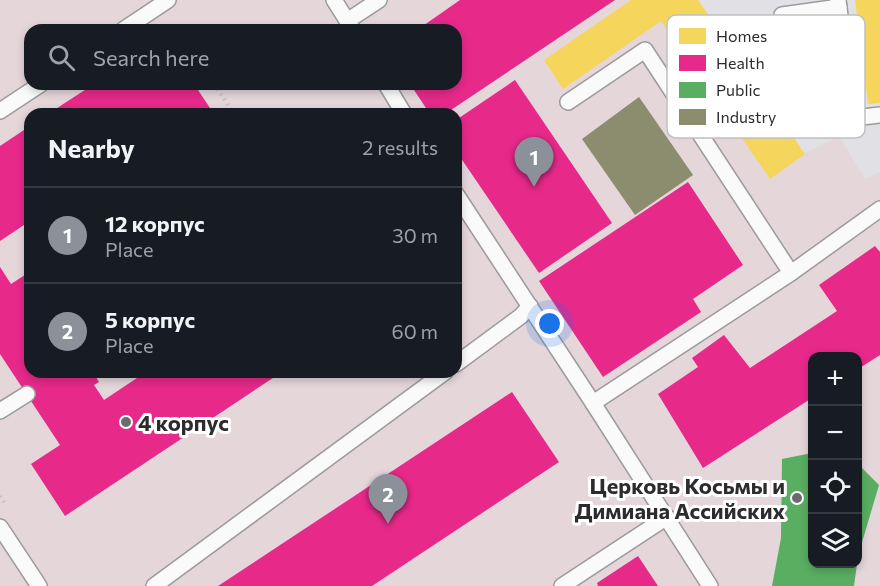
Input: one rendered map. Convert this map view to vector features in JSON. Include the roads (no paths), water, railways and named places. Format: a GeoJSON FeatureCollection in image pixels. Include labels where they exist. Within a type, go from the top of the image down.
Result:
{"type":"FeatureCollection","features":[{"type":"Feature","properties":{"kind":"lane"},"geometry":{"type":"LineString","coordinates":[[132,24],[168,0]]}},
{"type":"Feature","properties":{"kind":"lane"},"geometry":{"type":"LineString","coordinates":[[334,0],[349,24]]}},
{"type":"Feature","properties":{"kind":"lane"},"geometry":{"type":"LineString","coordinates":[[351,24],[379,0]]}},
{"type":"Feature","properties":{"kind":"lane"},"geometry":{"type":"LineString","coordinates":[[782,15],[838,3]]}},
{"type":"Feature","properties":{"kind":"lane"},"geometry":{"type":"LineString","coordinates":[[568,102],[645,50],[667,84]]}},
{"type":"Feature","properties":{"kind":"lane"},"geometry":{"type":"LineString","coordinates":[[0,111],[32,90]]}},
{"type":"Feature","properties":{"kind":"lane"},"geometry":{"type":"LineString","coordinates":[[390,90],[400,108]]}},
{"type":"Feature","properties":{"kind":"lane"},"geometry":{"type":"LineString","coordinates":[[865,117],[880,115]]}},
{"type":"Feature","properties":{"kind":"lane"},"geometry":{"type":"LineString","coordinates":[[703,138],[791,273]]}},
{"type":"Feature","properties":{"kind":"lane"},"geometry":{"type":"LineString","coordinates":[[462,203],[710,586]]}},
{"type":"Feature","properties":{"kind":"lane"},"geometry":{"type":"LineString","coordinates":[[593,403],[791,273],[880,209]]}},
{"type":"Feature","properties":{"kind":"lane"},"geometry":{"type":"LineString","coordinates":[[462,360],[521,316],[530,306]]}},
{"type":"Feature","properties":{"kind":"lane"},"geometry":{"type":"LineString","coordinates":[[154,586],[437,378]]}},
{"type":"Feature","properties":{"kind":"lane"},"geometry":{"type":"LineString","coordinates":[[0,411],[27,394]]}},
{"type":"Feature","properties":{"kind":"lane"},"geometry":{"type":"LineString","coordinates":[[562,586],[667,517]]}},
{"type":"Feature","properties":{"kind":"lane"},"geometry":{"type":"LineString","coordinates":[[0,527],[39,586]]}},
{"type":"Feature","properties":{"kind":"place","name":"12 корпус"},"geometry":{"type":"Point","coordinates":[534,187]}},
{"type":"Feature","properties":{"kind":"place","name":"4 корпус"},"geometry":{"type":"Point","coordinates":[126,422]}},
{"type":"Feature","properties":{"kind":"place","name":"Церковь Косьмы и Димиана Ассийских"},"geometry":{"type":"Point","coordinates":[797,498]}},
{"type":"Feature","properties":{"kind":"place","name":"5 корпус"},"geometry":{"type":"Point","coordinates":[388,524]}}]}
